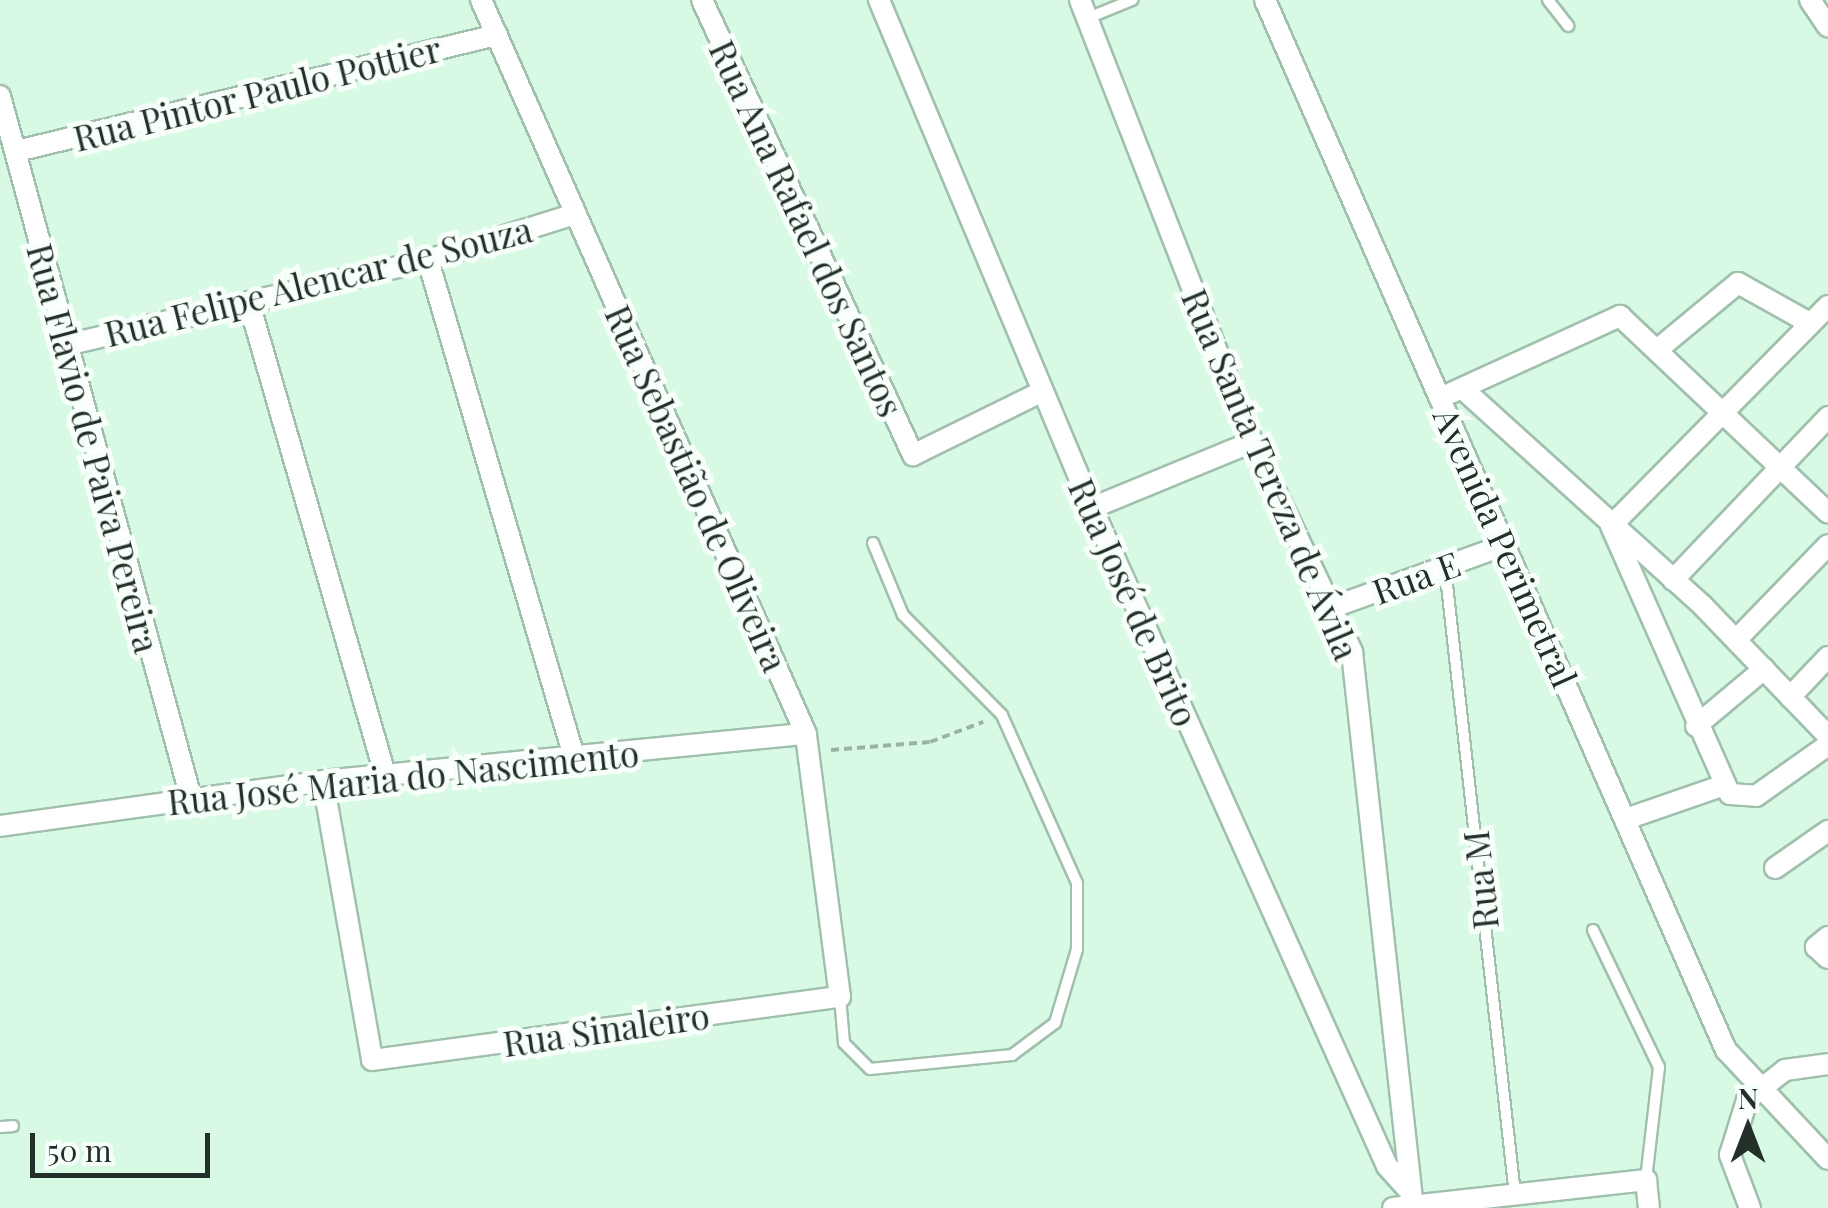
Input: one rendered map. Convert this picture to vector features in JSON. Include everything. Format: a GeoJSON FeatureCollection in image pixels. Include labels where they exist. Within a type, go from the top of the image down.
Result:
{"type":"FeatureCollection","features":[{"type":"Feature","properties":{"kind":"street","name":"Rua Sebastião de Oliveira"},"geometry":{"type":"LineString","coordinates":[[481,0],[806,734],[840,997]]}},
{"type":"Feature","properties":{"kind":"street","name":"Rua Ana Rafael dos Santos"},"geometry":{"type":"LineString","coordinates":[[702,0],[912,455],[1041,392]]}},
{"type":"Feature","properties":{"kind":"street","name":"Rua José de Brito"},"geometry":{"type":"LineString","coordinates":[[879,0],[1041,392],[1386,1166],[1408,1204]]}},
{"type":"Feature","properties":{"kind":"street","name":"Avenida Perimetral"},"geometry":{"type":"LineString","coordinates":[[1265,0],[1726,1050],[1828,1159]]}},
{"type":"Feature","properties":{"kind":"street"},"geometry":{"type":"LineString","coordinates":[[1810,0],[1828,26]]}},
{"type":"Feature","properties":{"kind":"street","name":"Rua Santa Tereza de Ávila"},"geometry":{"type":"LineString","coordinates":[[1084,9],[1252,442],[1328,609],[1352,652],[1408,1204]]}},
{"type":"Feature","properties":{"kind":"street","name":"Rua Pintor Paulo Pottier"},"geometry":{"type":"LineString","coordinates":[[17,150],[497,35]]}},
{"type":"Feature","properties":{"kind":"street","name":"Rua Flavio de Paiva Pereira"},"geometry":{"type":"LineString","coordinates":[[0,96],[17,150],[62,346],[191,798]]}},
{"type":"Feature","properties":{"kind":"street","name":"Rua Felipe Alencar de Souza"},"geometry":{"type":"LineString","coordinates":[[62,346],[428,260],[575,214]]}},
{"type":"Feature","properties":{"kind":"street"},"geometry":{"type":"LineString","coordinates":[[428,260],[575,760]]}},
{"type":"Feature","properties":{"kind":"street"},"geometry":{"type":"LineString","coordinates":[[1657,350],[1738,283],[1808,322]]}},
{"type":"Feature","properties":{"kind":"street"},"geometry":{"type":"LineString","coordinates":[[249,303],[387,780]]}},
{"type":"Feature","properties":{"kind":"street"},"geometry":{"type":"LineString","coordinates":[[1611,526],[1808,322],[1828,306]]}},
{"type":"Feature","properties":{"kind":"street"},"geometry":{"type":"LineString","coordinates":[[1440,397],[1620,316],[1828,513]]}},
{"type":"Feature","properties":{"kind":"street"},"geometry":{"type":"LineString","coordinates":[[1463,389],[1673,580],[1828,736]]}},
{"type":"Feature","properties":{"kind":"street"},"geometry":{"type":"LineString","coordinates":[[1673,580],[1828,417]]}},
{"type":"Feature","properties":{"kind":"street"},"geometry":{"type":"LineString","coordinates":[[1092,508],[1252,442]]}},
{"type":"Feature","properties":{"kind":"street"},"geometry":{"type":"LineString","coordinates":[[1611,526],[1696,726],[1729,792]]}},
{"type":"Feature","properties":{"kind":"street","name":"Rua E"},"geometry":{"type":"LineString","coordinates":[[1328,609],[1504,545]]}},
{"type":"Feature","properties":{"kind":"street"},"geometry":{"type":"LineString","coordinates":[[1736,640],[1828,545]]}},
{"type":"Feature","properties":{"kind":"street"},"geometry":{"type":"LineString","coordinates":[[1790,696],[1828,657]]}},
{"type":"Feature","properties":{"kind":"street"},"geometry":{"type":"LineString","coordinates":[[1696,726],[1764,669]]}},
{"type":"Feature","properties":{"kind":"street","name":"Rua José Maria do Nascimento"},"geometry":{"type":"LineString","coordinates":[[1,823],[323,781],[387,780],[806,734]]}},
{"type":"Feature","properties":{"kind":"street"},"geometry":{"type":"LineString","coordinates":[[1626,820],[1729,792],[1756,796],[1828,745]]}},
{"type":"Feature","properties":{"kind":"street","name":"Rua Sinaleiro"},"geometry":{"type":"LineString","coordinates":[[323,781],[372,1060],[840,997]]}},
{"type":"Feature","properties":{"kind":"street"},"geometry":{"type":"LineString","coordinates":[[1775,868],[1828,831]]}},
{"type":"Feature","properties":{"kind":"street"},"geometry":{"type":"LineString","coordinates":[[1750,1208],[1730,1154],[1758,1088],[1785,1070],[1828,1064]]}},
{"type":"Feature","properties":{"kind":"street"},"geometry":{"type":"LineString","coordinates":[[1408,1204],[1646,1180],[1649,1208]]}},
{"type":"Feature","properties":{"kind":"lane"},"geometry":{"type":"LineString","coordinates":[[1084,9],[1132,0]]}},
{"type":"Feature","properties":{"kind":"lane"},"geometry":{"type":"LineString","coordinates":[[1548,0],[1568,26]]}},
{"type":"Feature","properties":{"kind":"lane"},"geometry":{"type":"LineString","coordinates":[[840,997],[844,1043],[870,1069],[1012,1055],[1055,1023],[1077,949],[1077,883],[1002,714],[903,615],[873,543]]}},
{"type":"Feature","properties":{"kind":"lane","name":"Rua M"},"geometry":{"type":"LineString","coordinates":[[1444,566],[1516,1195]]}},
{"type":"Feature","properties":{"kind":"lane"},"geometry":{"type":"LineString","coordinates":[[1594,930],[1659,1067],[1662,1105],[1646,1180]]}},
{"type":"Feature","properties":{"kind":"lane"},"geometry":{"type":"LineString","coordinates":[[0,1127],[13,1126]]}},
{"type":"Feature","properties":{"kind":"path"},"geometry":{"type":"LineString","coordinates":[[806,734],[830,750],[930,742],[1002,714]]}}]}
